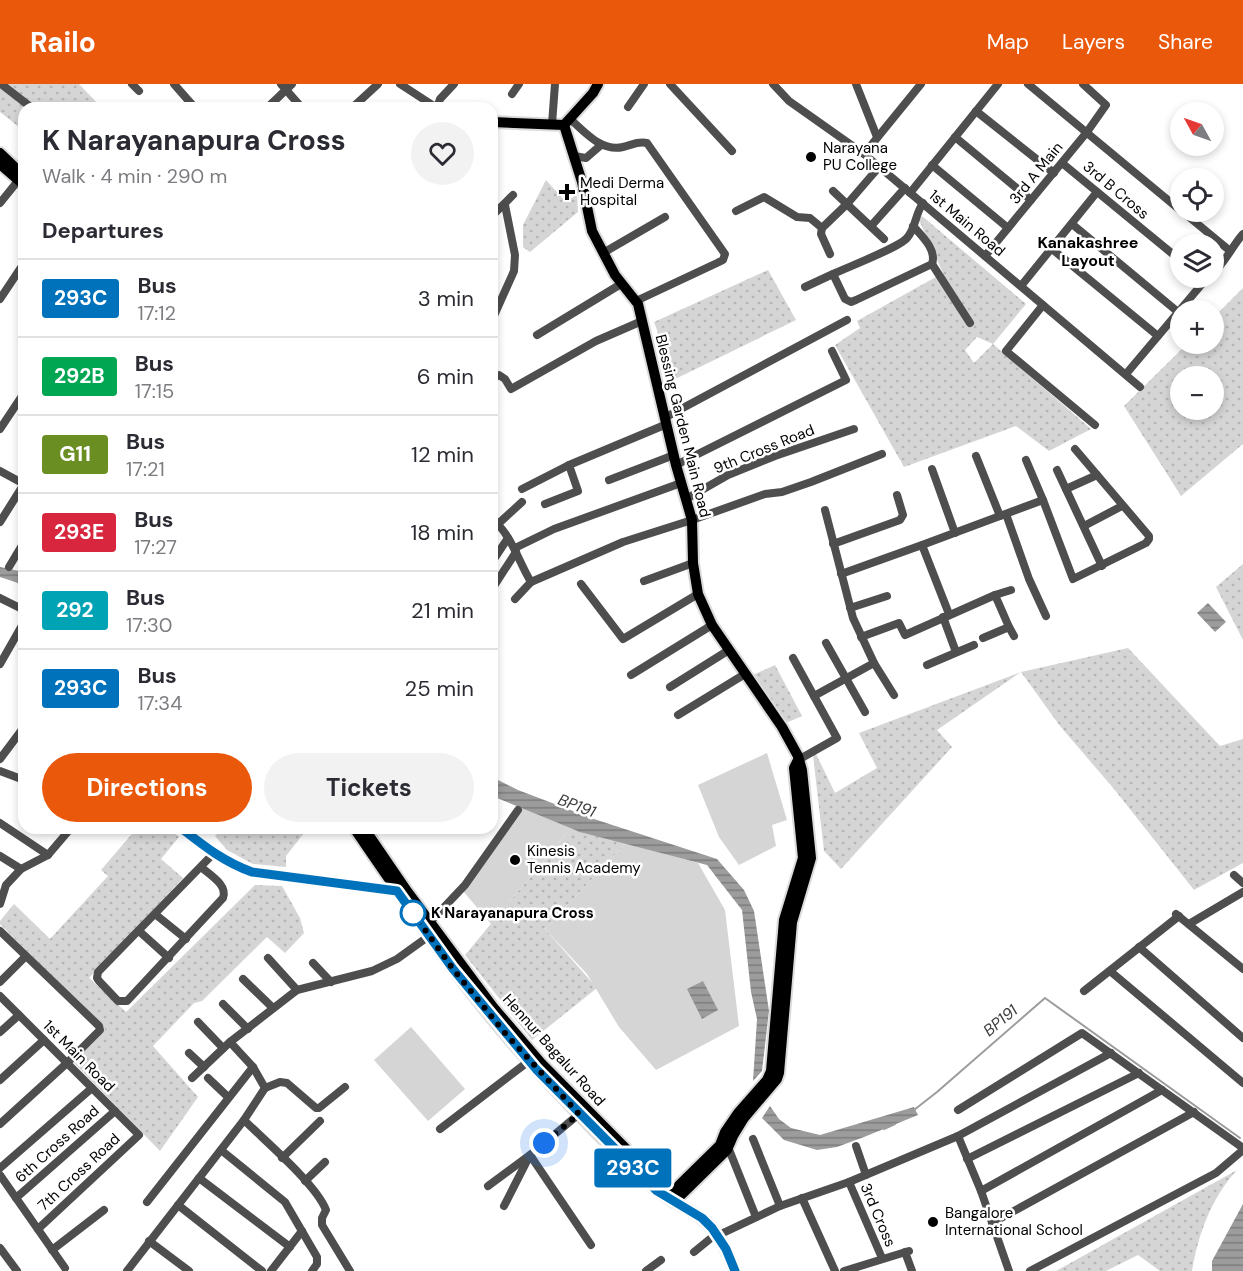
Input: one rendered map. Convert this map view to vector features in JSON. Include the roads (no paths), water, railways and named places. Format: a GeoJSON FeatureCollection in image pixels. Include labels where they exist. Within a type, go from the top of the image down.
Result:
{"type":"FeatureCollection","features":[{"type":"Feature","properties":{"kind":"main road"},"geometry":{"type":"LineString","coordinates":[[498,122],[552,124],[567,122],[593,93],[598,84]]}},
{"type":"Feature","properties":{"kind":"main road","name":"Blessing Garden Main Road"},"geometry":{"type":"LineString","coordinates":[[567,122],[592,231],[621,284],[638,304],[675,460],[692,520],[693,562],[698,594],[712,625],[782,727],[798,760],[794,768],[803,858],[784,920],[771,1071],[761,1094],[738,1113],[725,1132],[720,1145],[673,1197]]}},
{"type":"Feature","properties":{"kind":"main road"},"geometry":{"type":"LineString","coordinates":[[0,153],[18,174]]}},
{"type":"Feature","properties":{"kind":"main road"},"geometry":{"type":"LineString","coordinates":[[0,164],[18,176]]}},
{"type":"Feature","properties":{"kind":"main road","name":"Hennur Bagalur Road"},"geometry":{"type":"LineString","coordinates":[[359,834],[402,891],[430,922],[493,1007],[541,1063],[673,1197],[702,1218],[732,1246],[741,1271]]}},
{"type":"Feature","properties":{"kind":"main road","name":"Hennur Bagalur Road"},"geometry":{"type":"LineString","coordinates":[[368,834],[429,936],[529,1061],[657,1191],[673,1197]]}},
{"type":"Feature","properties":{"kind":"main road","name":"Hennur Bagalur Road"},"geometry":{"type":"LineString","coordinates":[[720,1234],[735,1271]]}},
{"type":"Feature","properties":{"kind":"street"},"geometry":{"type":"LineString","coordinates":[[1,84],[24,102]]}},
{"type":"Feature","properties":{"kind":"street"},"geometry":{"type":"LineString","coordinates":[[132,84],[139,91]]}},
{"type":"Feature","properties":{"kind":"street"},"geometry":{"type":"LineString","coordinates":[[174,84],[190,102]]}},
{"type":"Feature","properties":{"kind":"street"},"geometry":{"type":"LineString","coordinates":[[358,102],[378,84]]}},
{"type":"Feature","properties":{"kind":"street"},"geometry":{"type":"LineString","coordinates":[[400,84],[428,102]]}},
{"type":"Feature","properties":{"kind":"street"},"geometry":{"type":"LineString","coordinates":[[439,102],[454,84]]}},
{"type":"Feature","properties":{"kind":"street"},"geometry":{"type":"LineString","coordinates":[[512,94],[519,84]]}},
{"type":"Feature","properties":{"kind":"street"},"geometry":{"type":"LineString","coordinates":[[544,84],[554,86],[552,124]]}},
{"type":"Feature","properties":{"kind":"street"},"geometry":{"type":"LineString","coordinates":[[628,107],[644,84]]}},
{"type":"Feature","properties":{"kind":"street"},"geometry":{"type":"LineString","coordinates":[[670,84],[732,151]]}},
{"type":"Feature","properties":{"kind":"street","name":"1st Main Road"},"geometry":{"type":"LineString","coordinates":[[773,84],[789,101],[864,154],[1140,387]]}},
{"type":"Feature","properties":{"kind":"street"},"geometry":{"type":"LineString","coordinates":[[856,84],[878,137]]}},
{"type":"Feature","properties":{"kind":"street"},"geometry":{"type":"LineString","coordinates":[[864,154],[921,84]]}},
{"type":"Feature","properties":{"kind":"street"},"geometry":{"type":"LineString","coordinates":[[872,226],[933,165],[998,84]]}},
{"type":"Feature","properties":{"kind":"street"},"geometry":{"type":"LineString","coordinates":[[1028,84],[1170,201]]}},
{"type":"Feature","properties":{"kind":"street","name":"3rd A Main"},"geometry":{"type":"LineString","coordinates":[[985,256],[1087,132],[1106,105],[1083,84]]}},
{"type":"Feature","properties":{"kind":"street"},"geometry":{"type":"LineString","coordinates":[[272,102],[287,86],[298,102]]}},
{"type":"Feature","properties":{"kind":"street"},"geometry":{"type":"LineString","coordinates":[[976,111],[1054,173]]}},
{"type":"Feature","properties":{"kind":"street"},"geometry":{"type":"LineString","coordinates":[[567,122],[601,145],[621,148],[641,142],[647,144],[725,254],[723,260],[636,301]]}},
{"type":"Feature","properties":{"kind":"street"},"geometry":{"type":"LineString","coordinates":[[955,137],[1031,200]]}},
{"type":"Feature","properties":{"kind":"street"},"geometry":{"type":"LineString","coordinates":[[574,156],[586,158],[601,145]]}},
{"type":"Feature","properties":{"kind":"street","name":"3rd B Cross"},"geometry":{"type":"LineString","coordinates":[[1062,163],[1170,252]]}},
{"type":"Feature","properties":{"kind":"street"},"geometry":{"type":"LineString","coordinates":[[933,165],[1008,228]]}},
{"type":"Feature","properties":{"kind":"street"},"geometry":{"type":"LineString","coordinates":[[830,254],[821,234],[822,228],[848,203],[879,167]]}},
{"type":"Feature","properties":{"kind":"street"},"geometry":{"type":"LineString","coordinates":[[0,203],[18,183]]}},
{"type":"Feature","properties":{"kind":"street"},"geometry":{"type":"LineString","coordinates":[[833,191],[884,239]]}},
{"type":"Feature","properties":{"kind":"street"},"geometry":{"type":"LineString","coordinates":[[1021,286],[1098,192]]}},
{"type":"Feature","properties":{"kind":"street"},"geometry":{"type":"LineString","coordinates":[[498,211],[513,195]]}},
{"type":"Feature","properties":{"kind":"street"},"geometry":{"type":"LineString","coordinates":[[736,211],[764,196],[796,217],[810,218],[822,228]]}},
{"type":"Feature","properties":{"kind":"street"},"geometry":{"type":"LineString","coordinates":[[805,287],[902,242],[911,232],[922,203]]}},
{"type":"Feature","properties":{"kind":"street"},"geometry":{"type":"LineString","coordinates":[[498,307],[514,271],[515,263],[505,205]]}},
{"type":"Feature","properties":{"kind":"street"},"geometry":{"type":"LineString","coordinates":[[603,253],[665,217]]}},
{"type":"Feature","properties":{"kind":"street"},"geometry":{"type":"LineString","coordinates":[[1196,222],[1230,250]]}},
{"type":"Feature","properties":{"kind":"street"},"geometry":{"type":"LineString","coordinates":[[1072,224],[1170,305]]}},
{"type":"Feature","properties":{"kind":"street"},"geometry":{"type":"LineString","coordinates":[[914,226],[930,248],[933,257],[932,264],[970,323]]}},
{"type":"Feature","properties":{"kind":"street"},"geometry":{"type":"LineString","coordinates":[[1224,260],[1243,234]]}},
{"type":"Feature","properties":{"kind":"street"},"geometry":{"type":"LineString","coordinates":[[1052,249],[1158,336]]}},
{"type":"Feature","properties":{"kind":"street"},"geometry":{"type":"LineString","coordinates":[[833,274],[843,298],[850,302],[932,264]]}},
{"type":"Feature","properties":{"kind":"street"},"geometry":{"type":"LineString","coordinates":[[0,299],[18,272]]}},
{"type":"Feature","properties":{"kind":"street"},"geometry":{"type":"LineString","coordinates":[[537,335],[621,284]]}},
{"type":"Feature","properties":{"kind":"street"},"geometry":{"type":"LineString","coordinates":[[1187,300],[1196,288]]}},
{"type":"Feature","properties":{"kind":"street"},"geometry":{"type":"LineString","coordinates":[[1043,305],[1006,351],[1095,425]]}},
{"type":"Feature","properties":{"kind":"street"},"geometry":{"type":"LineString","coordinates":[[522,489],[666,421],[847,320]]}},
{"type":"Feature","properties":{"kind":"street"},"geometry":{"type":"LineString","coordinates":[[498,376],[505,379],[511,389],[596,341],[642,321]]}},
{"type":"Feature","properties":{"kind":"street"},"geometry":{"type":"LineString","coordinates":[[1126,374],[1170,322]]}},
{"type":"Feature","properties":{"kind":"street"},"geometry":{"type":"LineString","coordinates":[[609,480],[675,460],[846,380],[831,351]]}},
{"type":"Feature","properties":{"kind":"street"},"geometry":{"type":"LineString","coordinates":[[0,429],[18,402]]}},
{"type":"Feature","properties":{"kind":"street","name":"9th Cross Road"},"geometry":{"type":"LineString","coordinates":[[686,499],[728,476],[775,456],[854,429]]}},
{"type":"Feature","properties":{"kind":"street"},"geometry":{"type":"LineString","coordinates":[[1026,460],[1073,579],[1146,543],[1149,539],[1075,449]]}},
{"type":"Feature","properties":{"kind":"street"},"geometry":{"type":"LineString","coordinates":[[514,599],[531,582],[623,542],[765,494],[782,492],[811,483],[882,454]]}},
{"type":"Feature","properties":{"kind":"street"},"geometry":{"type":"LineString","coordinates":[[976,456],[1046,616]]}},
{"type":"Feature","properties":{"kind":"street"},"geometry":{"type":"LineString","coordinates":[[545,504],[578,491],[569,465]]}},
{"type":"Feature","properties":{"kind":"street"},"geometry":{"type":"LineString","coordinates":[[932,469],[955,533]]}},
{"type":"Feature","properties":{"kind":"street"},"geometry":{"type":"LineString","coordinates":[[1057,470],[1102,566]]}},
{"type":"Feature","properties":{"kind":"street"},"geometry":{"type":"LineString","coordinates":[[0,471],[18,481]]}},
{"type":"Feature","properties":{"kind":"street"},"geometry":{"type":"LineString","coordinates":[[1066,489],[1097,475]]}},
{"type":"Feature","properties":{"kind":"street"},"geometry":{"type":"LineString","coordinates":[[498,579],[515,550],[554,530],[681,483]]}},
{"type":"Feature","properties":{"kind":"street"},"geometry":{"type":"LineString","coordinates":[[0,522],[18,494]]}},
{"type":"Feature","properties":{"kind":"street"},"geometry":{"type":"LineString","coordinates":[[833,544],[900,520],[903,515],[897,495]]}},
{"type":"Feature","properties":{"kind":"street"},"geometry":{"type":"LineString","coordinates":[[841,574],[1043,500]]}},
{"type":"Feature","properties":{"kind":"street"},"geometry":{"type":"LineString","coordinates":[[498,519],[522,502]]}},
{"type":"Feature","properties":{"kind":"street"},"geometry":{"type":"LineString","coordinates":[[1084,526],[1122,506]]}},
{"type":"Feature","properties":{"kind":"street"},"geometry":{"type":"LineString","coordinates":[[825,510],[850,608],[874,663],[894,695]]}},
{"type":"Feature","properties":{"kind":"street"},"geometry":{"type":"LineString","coordinates":[[498,525],[515,550],[531,582]]}},
{"type":"Feature","properties":{"kind":"street"},"geometry":{"type":"LineString","coordinates":[[498,553],[508,538]]}},
{"type":"Feature","properties":{"kind":"street"},"geometry":{"type":"LineString","coordinates":[[922,545],[956,652]]}},
{"type":"Feature","properties":{"kind":"street"},"geometry":{"type":"LineString","coordinates":[[9,567],[18,552]]}},
{"type":"Feature","properties":{"kind":"street"},"geometry":{"type":"LineString","coordinates":[[644,582],[693,562]]}},
{"type":"Feature","properties":{"kind":"street"},"geometry":{"type":"LineString","coordinates":[[581,584],[623,639],[698,594]]}},
{"type":"Feature","properties":{"kind":"street"},"geometry":{"type":"LineString","coordinates":[[861,637],[899,623],[905,635],[994,595],[1011,590]]}},
{"type":"Feature","properties":{"kind":"street"},"geometry":{"type":"LineString","coordinates":[[994,595],[1014,636]]}},
{"type":"Feature","properties":{"kind":"street"},"geometry":{"type":"LineString","coordinates":[[850,608],[887,596]]}},
{"type":"Feature","properties":{"kind":"street"},"geometry":{"type":"LineString","coordinates":[[0,598],[18,607]]}},
{"type":"Feature","properties":{"kind":"street"},"geometry":{"type":"LineString","coordinates":[[631,675],[712,625]]}},
{"type":"Feature","properties":{"kind":"street"},"geometry":{"type":"LineString","coordinates":[[983,638],[1009,627]]}},
{"type":"Feature","properties":{"kind":"street"},"geometry":{"type":"LineString","coordinates":[[0,664],[18,632]]}},
{"type":"Feature","properties":{"kind":"street"},"geometry":{"type":"LineString","coordinates":[[826,643],[865,712]]}},
{"type":"Feature","properties":{"kind":"street"},"geometry":{"type":"LineString","coordinates":[[927,665],[974,645]]}},
{"type":"Feature","properties":{"kind":"street"},"geometry":{"type":"LineString","coordinates":[[670,687],[729,650]]}},
{"type":"Feature","properties":{"kind":"street"},"geometry":{"type":"LineString","coordinates":[[793,658],[837,738],[798,760]]}},
{"type":"Feature","properties":{"kind":"street"},"geometry":{"type":"LineString","coordinates":[[814,696],[874,663]]}},
{"type":"Feature","properties":{"kind":"street"},"geometry":{"type":"LineString","coordinates":[[678,714],[745,674]]}},
{"type":"Feature","properties":{"kind":"street"},"geometry":{"type":"LineString","coordinates":[[0,759],[18,735]]}},
{"type":"Feature","properties":{"kind":"street"},"geometry":{"type":"LineString","coordinates":[[0,771],[18,778]]}},
{"type":"Feature","properties":{"kind":"street"},"geometry":{"type":"LineString","coordinates":[[430,922],[465,885],[518,810]]}},
{"type":"Feature","properties":{"kind":"street"},"geometry":{"type":"LineString","coordinates":[[0,823],[48,855]]}},
{"type":"Feature","properties":{"kind":"street"},"geometry":{"type":"LineString","coordinates":[[0,904],[3,883],[21,869],[48,855],[66,834]]}},
{"type":"Feature","properties":{"kind":"street"},"geometry":{"type":"LineString","coordinates":[[188,834],[213,854],[233,866],[252,872],[402,891]]}},
{"type":"Feature","properties":{"kind":"street"},"geometry":{"type":"LineString","coordinates":[[201,867],[224,887],[223,898],[127,1001],[118,1001],[99,981],[97,975],[213,854]]}},
{"type":"Feature","properties":{"kind":"street"},"geometry":{"type":"LineString","coordinates":[[0,856],[21,869]]}},
{"type":"Feature","properties":{"kind":"street"},"geometry":{"type":"LineString","coordinates":[[1234,875],[1243,883]]}},
{"type":"Feature","properties":{"kind":"street"},"geometry":{"type":"LineString","coordinates":[[1189,924],[1243,892]]}},
{"type":"Feature","properties":{"kind":"street"},"geometry":{"type":"LineString","coordinates":[[155,914],[186,939]]}},
{"type":"Feature","properties":{"kind":"street"},"geometry":{"type":"LineString","coordinates":[[1084,991],[1178,915],[1243,969]]}},
{"type":"Feature","properties":{"kind":"street"},"geometry":{"type":"LineString","coordinates":[[0,931],[99,1026],[100,1030],[0,1124]]}},
{"type":"Feature","properties":{"kind":"street"},"geometry":{"type":"LineString","coordinates":[[139,931],[169,958]]}},
{"type":"Feature","properties":{"kind":"street"},"geometry":{"type":"LineString","coordinates":[[192,1078],[227,1045],[297,990],[372,972],[396,959],[429,936]]}},
{"type":"Feature","properties":{"kind":"street"},"geometry":{"type":"LineString","coordinates":[[1139,947],[1243,1038]]}},
{"type":"Feature","properties":{"kind":"street"},"geometry":{"type":"LineString","coordinates":[[0,982],[26,956]]}},
{"type":"Feature","properties":{"kind":"street"},"geometry":{"type":"LineString","coordinates":[[268,958],[297,990]]}},
{"type":"Feature","properties":{"kind":"street"},"geometry":{"type":"LineString","coordinates":[[313,963],[331,982]]}},
{"type":"Feature","properties":{"kind":"street"},"geometry":{"type":"LineString","coordinates":[[1110,970],[1243,1083]]}},
{"type":"Feature","properties":{"kind":"street"},"geometry":{"type":"LineString","coordinates":[[243,979],[273,1008]]}},
{"type":"Feature","properties":{"kind":"street","name":"1st Main Road"},"geometry":{"type":"LineString","coordinates":[[0,996],[139,1135]]}},
{"type":"Feature","properties":{"kind":"street"},"geometry":{"type":"LineString","coordinates":[[223,1004],[248,1029]]}},
{"type":"Feature","properties":{"kind":"street"},"geometry":{"type":"LineString","coordinates":[[0,1032],[19,1015]]}},
{"type":"Feature","properties":{"kind":"street"},"geometry":{"type":"LineString","coordinates":[[198,1023],[253,1067],[265,1088]]}},
{"type":"Feature","properties":{"kind":"street"},"geometry":{"type":"LineString","coordinates":[[958,1110],[1082,1033],[1243,1149],[1216,1173],[1030,1271]]}},
{"type":"Feature","properties":{"kind":"street"},"geometry":{"type":"LineString","coordinates":[[0,1080],[44,1040]]}},
{"type":"Feature","properties":{"kind":"street"},"geometry":{"type":"LineString","coordinates":[[189,1053],[204,1067]]}},
{"type":"Feature","properties":{"kind":"street"},"geometry":{"type":"LineString","coordinates":[[694,1252],[720,1234],[780,1206],[849,1182],[958,1136],[1111,1053]]}},
{"type":"Feature","properties":{"kind":"street"},"geometry":{"type":"LineString","coordinates":[[440,1130],[529,1061]]}},
{"type":"Feature","properties":{"kind":"street"},"geometry":{"type":"LineString","coordinates":[[147,1202],[253,1067]]}},
{"type":"Feature","properties":{"kind":"street"},"geometry":{"type":"LineString","coordinates":[[967,1159],[1139,1073]]}},
{"type":"Feature","properties":{"kind":"street"},"geometry":{"type":"LineString","coordinates":[[208,1078],[228,1097]]}},
{"type":"Feature","properties":{"kind":"street"},"geometry":{"type":"LineString","coordinates":[[127,1271],[244,1120],[265,1088],[280,1082],[287,1083],[316,1108],[319,1108],[345,1086]]}},
{"type":"Feature","properties":{"kind":"street"},"geometry":{"type":"LineString","coordinates":[[0,1168],[92,1088]]}},
{"type":"Feature","properties":{"kind":"street"},"geometry":{"type":"LineString","coordinates":[[981,1191],[1162,1090]]}},
{"type":"Feature","properties":{"kind":"street","name":"6th Cross Road"},"geometry":{"type":"LineString","coordinates":[[16,1198],[115,1111]]}},
{"type":"Feature","properties":{"kind":"street"},"geometry":{"type":"LineString","coordinates":[[992,1223],[1194,1112]]}},
{"type":"Feature","properties":{"kind":"street"},"geometry":{"type":"LineString","coordinates":[[488,1186],[579,1114]]}},
{"type":"Feature","properties":{"kind":"street"},"geometry":{"type":"LineString","coordinates":[[244,1120],[305,1181],[324,1206],[326,1210],[322,1218],[322,1225],[351,1271]]}},
{"type":"Feature","properties":{"kind":"street"},"geometry":{"type":"LineString","coordinates":[[282,1158],[320,1121]]}},
{"type":"Feature","properties":{"kind":"street","name":"7th Cross Road"},"geometry":{"type":"LineString","coordinates":[[38,1229],[139,1135]]}},
{"type":"Feature","properties":{"kind":"street"},"geometry":{"type":"LineString","coordinates":[[958,1136],[981,1191],[1009,1271]]}},
{"type":"Feature","properties":{"kind":"street"},"geometry":{"type":"LineString","coordinates":[[753,1139],[780,1206]]}},
{"type":"Feature","properties":{"kind":"street"},"geometry":{"type":"LineString","coordinates":[[856,1146],[866,1175]]}},
{"type":"Feature","properties":{"kind":"street"},"geometry":{"type":"LineString","coordinates":[[220,1150],[285,1202],[317,1257],[317,1264],[312,1271]]}},
{"type":"Feature","properties":{"kind":"street"},"geometry":{"type":"LineString","coordinates":[[729,1152],[756,1217]]}},
{"type":"Feature","properties":{"kind":"street"},"geometry":{"type":"LineString","coordinates":[[504,1206],[521,1177],[530,1155]]}},
{"type":"Feature","properties":{"kind":"street"},"geometry":{"type":"LineString","coordinates":[[530,1155],[591,1245]]}},
{"type":"Feature","properties":{"kind":"street"},"geometry":{"type":"LineString","coordinates":[[305,1181],[326,1162]]}},
{"type":"Feature","properties":{"kind":"street"},"geometry":{"type":"LineString","coordinates":[[0,1175],[65,1268]]}},
{"type":"Feature","properties":{"kind":"street"},"geometry":{"type":"LineString","coordinates":[[199,1178],[290,1247]]}},
{"type":"Feature","properties":{"kind":"street","name":"3rd Cross"},"geometry":{"type":"LineString","coordinates":[[849,1182],[882,1258]]}},
{"type":"Feature","properties":{"kind":"street"},"geometry":{"type":"LineString","coordinates":[[802,1198],[835,1271]]}},
{"type":"Feature","properties":{"kind":"street"},"geometry":{"type":"LineString","coordinates":[[178,1205],[262,1271]]}},
{"type":"Feature","properties":{"kind":"street"},"geometry":{"type":"LineString","coordinates":[[52,1250],[104,1210]]}},
{"type":"Feature","properties":{"kind":"street"},"geometry":{"type":"LineString","coordinates":[[271,1271],[302,1231]]}},
{"type":"Feature","properties":{"kind":"street"},"geometry":{"type":"LineString","coordinates":[[149,1241],[189,1271]]}},
{"type":"Feature","properties":{"kind":"street"},"geometry":{"type":"LineString","coordinates":[[0,1248],[16,1271]]}},
{"type":"Feature","properties":{"kind":"street"},"geometry":{"type":"LineString","coordinates":[[844,1271],[907,1251],[912,1271]]}},
{"type":"Feature","properties":{"kind":"street"},"geometry":{"type":"LineString","coordinates":[[646,1271],[661,1260]]}},
{"type":"Feature","properties":{"kind":"waterway","name":"BP191"},"geometry":{"type":"LineString","coordinates":[[914,1110],[1045,998],[1240,1138]]}},
{"type":"Feature","properties":{"kind":"waterway","name":"BP191"},"geometry":{"type":"LineString","coordinates":[[884,1129],[895,1124]]}},
{"type":"Feature","properties":{"kind":"place","name":"Narayana PU College"},"geometry":{"type":"Point","coordinates":[811,157]}},
{"type":"Feature","properties":{"kind":"place","name":"Medi Derma Hospital"},"geometry":{"type":"Point","coordinates":[567,192]}},
{"type":"Feature","properties":{"kind":"place","name":"Kinesis Tennis Academy"},"geometry":{"type":"Point","coordinates":[515,860]}},
{"type":"Feature","properties":{"kind":"place","name":"K Narayanapura Cross"},"geometry":{"type":"Point","coordinates":[413,913]}},
{"type":"Feature","properties":{"kind":"place","name":"Bangalore International School"},"geometry":{"type":"Point","coordinates":[933,1222]}},
{"type":"Feature","properties":{"kind":"district","name":"Kanakashree Layout"},"geometry":{"type":"Point","coordinates":[1088,251]}}]}
